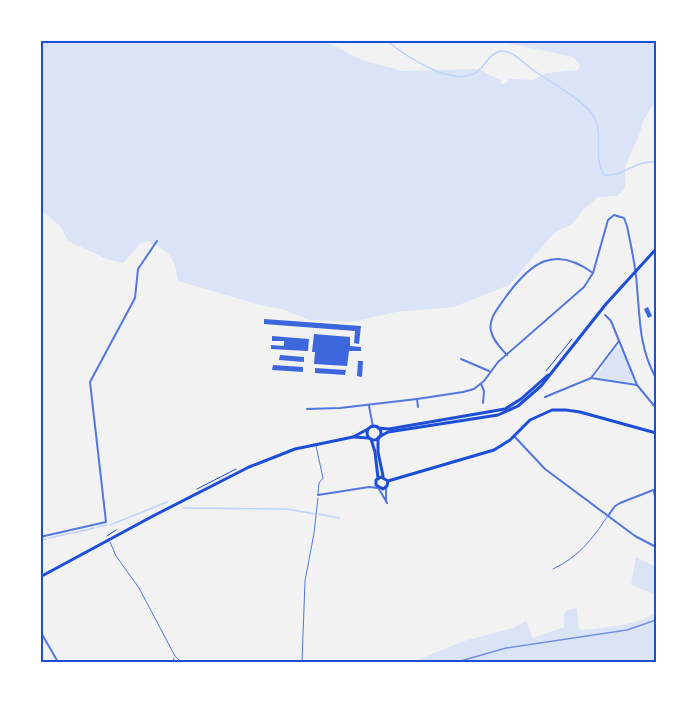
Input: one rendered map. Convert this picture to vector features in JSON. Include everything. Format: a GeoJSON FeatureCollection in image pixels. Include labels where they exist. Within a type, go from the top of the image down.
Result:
{"type":"FeatureCollection","features":[{"type":"Feature","properties":{"kind":"main road"},"geometry":{"type":"LineString","coordinates":[[40,577],[249,467],[277,455],[315,444],[353,437],[379,438],[388,432],[505,411],[553,370],[611,298],[657,249]]}},
{"type":"Feature","properties":{"kind":"main road"},"geometry":{"type":"LineString","coordinates":[[353,437],[373,426],[389,429],[505,411]]}},
{"type":"Feature","properties":{"kind":"main road"},"geometry":{"type":"LineString","coordinates":[[388,481],[486,453],[501,446],[514,436],[525,423],[548,411],[580,412],[657,433]]}},
{"type":"Feature","properties":{"kind":"main road"},"geometry":{"type":"LineString","coordinates":[[378,428],[381,470],[388,481]]}},
{"type":"Feature","properties":{"kind":"main road"},"geometry":{"type":"LineString","coordinates":[[368,429],[367,434],[371,439],[377,459],[379,488],[386,488],[388,481]]}},
{"type":"Feature","properties":{"kind":"main road"},"geometry":{"type":"LineString","coordinates":[[377,480],[384,477]]}},
{"type":"Feature","properties":{"kind":"street"},"geometry":{"type":"LineString","coordinates":[[307,410],[417,399],[463,392],[482,384],[490,371],[507,355],[578,294],[593,273],[611,215],[620,216],[626,221],[636,279],[643,349],[657,378]]}},
{"type":"Feature","properties":{"kind":"street"},"geometry":{"type":"LineString","coordinates":[[40,537],[106,522],[90,382],[135,298],[138,269],[157,241]]}},
{"type":"Feature","properties":{"kind":"street"},"geometry":{"type":"LineString","coordinates":[[507,355],[492,334],[491,322],[497,309],[521,277],[544,262],[562,258],[574,261],[593,273]]}},
{"type":"Feature","properties":{"kind":"street"},"geometry":{"type":"LineString","coordinates":[[605,315],[610,321],[637,385],[657,408]]}},
{"type":"Feature","properties":{"kind":"street"},"geometry":{"type":"LineString","coordinates":[[545,397],[591,378],[619,341]]}},
{"type":"Feature","properties":{"kind":"street"},"geometry":{"type":"LineString","coordinates":[[461,359],[490,371]]}},
{"type":"Feature","properties":{"kind":"street"},"geometry":{"type":"LineString","coordinates":[[591,378],[637,385]]}},
{"type":"Feature","properties":{"kind":"street"},"geometry":{"type":"LineString","coordinates":[[482,384],[483,402]]}},
{"type":"Feature","properties":{"kind":"street"},"geometry":{"type":"LineString","coordinates":[[417,399],[418,407]]}},
{"type":"Feature","properties":{"kind":"street"},"geometry":{"type":"LineString","coordinates":[[369,405],[373,426]]}},
{"type":"Feature","properties":{"kind":"street"},"geometry":{"type":"LineString","coordinates":[[514,436],[537,462],[641,540],[657,547]]}},
{"type":"Feature","properties":{"kind":"street"},"geometry":{"type":"LineString","coordinates":[[363,488],[377,480]]}},
{"type":"Feature","properties":{"kind":"street"},"geometry":{"type":"LineString","coordinates":[[318,495],[363,488],[379,488],[386,502],[386,488]]}},
{"type":"Feature","properties":{"kind":"street"},"geometry":{"type":"LineString","coordinates":[[608,516],[620,503],[655,490],[657,503]]}},
{"type":"Feature","properties":{"kind":"street"},"geometry":{"type":"LineString","coordinates":[[40,631],[58,663]]}},
{"type":"Feature","properties":{"kind":"lane"},"geometry":{"type":"LineString","coordinates":[[302,663],[305,581],[314,533],[319,483],[323,478],[315,444]]}},
{"type":"Feature","properties":{"kind":"lane"},"geometry":{"type":"LineString","coordinates":[[553,569],[570,561],[587,546],[608,516]]}},
{"type":"Feature","properties":{"kind":"lane"},"geometry":{"type":"LineString","coordinates":[[109,540],[116,556],[140,588],[175,656],[181,663]]}},
{"type":"Feature","properties":{"kind":"lane"},"geometry":{"type":"LineString","coordinates":[[173,663],[175,656]]}},
{"type":"Feature","properties":{"kind":"path"},"geometry":{"type":"LineString","coordinates":[[540,378],[577,333]]}},
{"type":"Feature","properties":{"kind":"shaded area"},"geometry":{"type":"Polygon","coordinates":[[[41,41],[325,41],[362,60],[402,71],[478,69],[501,80],[501,84],[510,79],[533,80],[546,73],[578,70],[580,65],[573,57],[499,41],[656,41],[656,100],[642,123],[625,167],[625,186],[621,192],[617,196],[598,197],[572,224],[554,233],[509,285],[454,307],[396,312],[352,322],[309,320],[282,309],[260,305],[178,281],[175,266],[167,252],[148,241],[141,243],[123,263],[109,260],[68,241],[60,226],[41,210],[41,41]]]}},
{"type":"Feature","properties":{"kind":"shaded area"},"geometry":{"type":"Polygon","coordinates":[[[616,347],[621,350],[633,378],[632,382],[596,376],[616,347]]]}},
{"type":"Feature","properties":{"kind":"shaded area"},"geometry":{"type":"Polygon","coordinates":[[[636,557],[656,567],[656,595],[631,585],[636,557]]]}},
{"type":"Feature","properties":{"kind":"shaded area"},"geometry":{"type":"Polygon","coordinates":[[[577,608],[579,629],[583,630],[630,623],[656,613],[656,662],[412,662],[464,641],[513,628],[526,621],[533,638],[564,627],[564,614],[567,610],[577,608]]]}},
{"type":"Feature","properties":{"kind":"building"},"geometry":{"type":"Polygon","coordinates":[[[648,307],[652,316],[648,318],[644,309],[648,307]]]}},
{"type":"Feature","properties":{"kind":"building"},"geometry":{"type":"Polygon","coordinates":[[[264,319],[361,326],[359,344],[354,343],[355,331],[264,324],[264,319]]]}},
{"type":"Feature","properties":{"kind":"building"},"geometry":{"type":"Polygon","coordinates":[[[314,334],[350,337],[350,346],[361,347],[361,351],[349,351],[347,366],[314,364],[315,352],[312,352],[314,334]]]}},
{"type":"Feature","properties":{"kind":"building"},"geometry":{"type":"Polygon","coordinates":[[[272,336],[309,339],[308,351],[271,349],[271,345],[284,346],[284,341],[272,341],[272,336]]]}},
{"type":"Feature","properties":{"kind":"building"},"geometry":{"type":"Polygon","coordinates":[[[280,355],[304,357],[304,362],[279,360],[280,355]]]}},
{"type":"Feature","properties":{"kind":"building"},"geometry":{"type":"Polygon","coordinates":[[[358,361],[363,361],[362,377],[357,376],[358,361]]]}},
{"type":"Feature","properties":{"kind":"building"},"geometry":{"type":"Polygon","coordinates":[[[273,365],[303,367],[303,372],[272,370],[273,365]]]}},
{"type":"Feature","properties":{"kind":"building"},"geometry":{"type":"Polygon","coordinates":[[[315,368],[346,370],[345,375],[315,373],[315,368]]]}},
{"type":"Feature","properties":{"kind":"waterway"},"geometry":{"type":"LineString","coordinates":[[386,40],[430,68],[456,76],[468,76],[478,71],[497,52],[503,51],[511,54],[590,111],[597,124],[599,162],[604,175],[617,174],[642,163],[656,162]]}},
{"type":"Feature","properties":{"kind":"waterway"},"geometry":{"type":"LineString","coordinates":[[110,525],[167,502]]}},
{"type":"Feature","properties":{"kind":"waterway"},"geometry":{"type":"LineString","coordinates":[[183,508],[287,509],[315,514]]}},
{"type":"Feature","properties":{"kind":"waterway"},"geometry":{"type":"LineString","coordinates":[[319,514],[339,518]]}},
{"type":"Feature","properties":{"kind":"waterway"},"geometry":{"type":"LineString","coordinates":[[97,527],[107,525]]}},
{"type":"Feature","properties":{"kind":"waterway"},"geometry":{"type":"LineString","coordinates":[[73,533],[94,528]]}},
{"type":"Feature","properties":{"kind":"waterway"},"geometry":{"type":"LineString","coordinates":[[49,538],[71,533]]}},
{"type":"Feature","properties":{"kind":"waterway"},"geometry":{"type":"LineString","coordinates":[[40,540],[46,539]]}},
{"type":"Feature","properties":{"kind":"railway"},"geometry":{"type":"LineString","coordinates":[[457,662],[506,648],[627,630],[656,620]]}}]}
